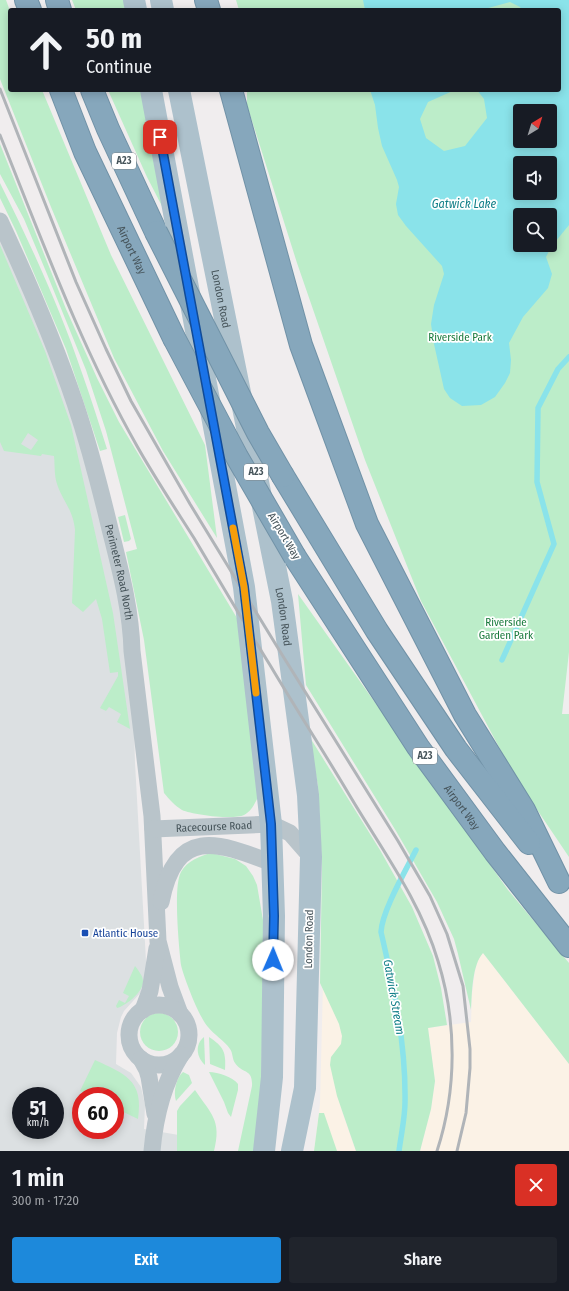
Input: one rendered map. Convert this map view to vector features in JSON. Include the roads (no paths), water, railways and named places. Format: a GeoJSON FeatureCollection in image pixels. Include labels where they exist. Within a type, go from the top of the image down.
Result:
{"type":"FeatureCollection","features":[{"type":"Feature","properties":{"kind":"highway","name":"Airport Way"},"geometry":{"type":"LineString","coordinates":[[62,92],[85,152],[174,338],[237,457],[295,557],[418,747],[495,852],[569,946]]}},
{"type":"Feature","properties":{"kind":"highway","name":"A23"},"geometry":{"type":"LineString","coordinates":[[93,92],[156,232],[258,433],[283,476],[377,631],[456,749],[564,888]]}},
{"type":"Feature","properties":{"kind":"highway","name":"A23"},"geometry":{"type":"LineString","coordinates":[[232,92],[301,345],[367,524],[465,715],[524,810],[564,888]]}},
{"type":"Feature","properties":{"kind":"main road"},"geometry":{"type":"LineString","coordinates":[[151,92],[244,587],[271,824],[274,916],[272,1078],[264,1151]]}},
{"type":"Feature","properties":{"kind":"main road","name":"London Road"},"geometry":{"type":"LineString","coordinates":[[179,92],[282,601],[308,795],[311,857],[305,1088],[292,1151]]}},
{"type":"Feature","properties":{"kind":"street","name":"Perimeter Road North"},"geometry":{"type":"LineString","coordinates":[[0,222],[36,302],[68,383],[88,443],[130,613],[132,651],[152,828],[158,941],[150,991],[143,1010]]}},
{"type":"Feature","properties":{"kind":"street","name":"Racecourse Road"},"geometry":{"type":"LineString","coordinates":[[152,828],[271,824],[290,833],[311,857]]}},
{"type":"Feature","properties":{"kind":"street"},"geometry":{"type":"LineString","coordinates":[[157,920],[163,892],[171,870],[177,859],[190,850],[202,846],[220,846],[272,863]]}},
{"type":"Feature","properties":{"kind":"street","name":"Perimeter Road North"},"geometry":{"type":"LineString","coordinates":[[158,941],[170,987],[180,1014]]}},
{"type":"Feature","properties":{"kind":"street"},"geometry":{"type":"LineString","coordinates":[[152,1151],[155,1120],[168,1079],[187,1045],[188,1032],[186,1024],[180,1014],[171,1008],[162,1006],[152,1006],[138,1014],[132,1022],[129,1035],[132,1048],[142,1059],[148,1070],[155,1120]]}},
{"type":"Feature","properties":{"kind":"street"},"geometry":{"type":"LineString","coordinates":[[142,1059],[151,1064],[162,1064],[173,1061],[181,1055]]}},
{"type":"Feature","properties":{"kind":"water","name":"Gatwick Lake"},"geometry":{"type":"Polygon","coordinates":[[[363,0],[569,0],[569,225],[557,240],[557,208],[513,208],[513,252],[548,252],[546,257],[552,274],[548,288],[523,317],[509,343],[511,360],[510,373],[505,383],[495,397],[481,405],[462,406],[450,398],[444,389],[431,324],[434,305],[444,274],[442,266],[398,215],[396,204],[399,187],[382,146],[375,105],[371,92],[450,92],[428,102],[420,119],[426,138],[444,151],[465,146],[487,118],[484,99],[479,92],[561,92],[561,8],[520,7],[510,2],[488,8],[365,8],[363,0]]]}},
{"type":"Feature","properties":{"kind":"waterway","name":"Gatwick Stream"},"geometry":{"type":"LineString","coordinates":[[502,660],[554,544],[537,482],[538,408],[558,369],[569,357]]}},
{"type":"Feature","properties":{"kind":"waterway","name":"Gatwick Stream"},"geometry":{"type":"LineString","coordinates":[[399,1151],[405,1108],[404,1059],[395,995],[381,932],[385,913],[416,850]]}},
{"type":"Feature","properties":{"kind":"railway"},"geometry":{"type":"LineString","coordinates":[[0,89],[76,282],[131,401],[190,504],[398,841],[430,896],[447,934],[463,986],[470,1049],[466,1113],[457,1151]]}},
{"type":"Feature","properties":{"kind":"railway"},"geometry":{"type":"LineString","coordinates":[[0,135],[63,293],[117,409],[151,470],[194,538],[411,896],[421,917],[438,961],[449,1008],[451,1032],[451,1080],[444,1128],[437,1151]]}},
{"type":"Feature","properties":{"kind":"place","name":"Atlantic House"},"geometry":{"type":"Point","coordinates":[85,933]}},
{"type":"Feature","properties":{"kind":"park label","name":"Riverside Park"},"geometry":{"type":"Point","coordinates":[460,337]}},
{"type":"Feature","properties":{"kind":"park label","name":"Riverside Garden Park"},"geometry":{"type":"Point","coordinates":[506,628]}}]}
